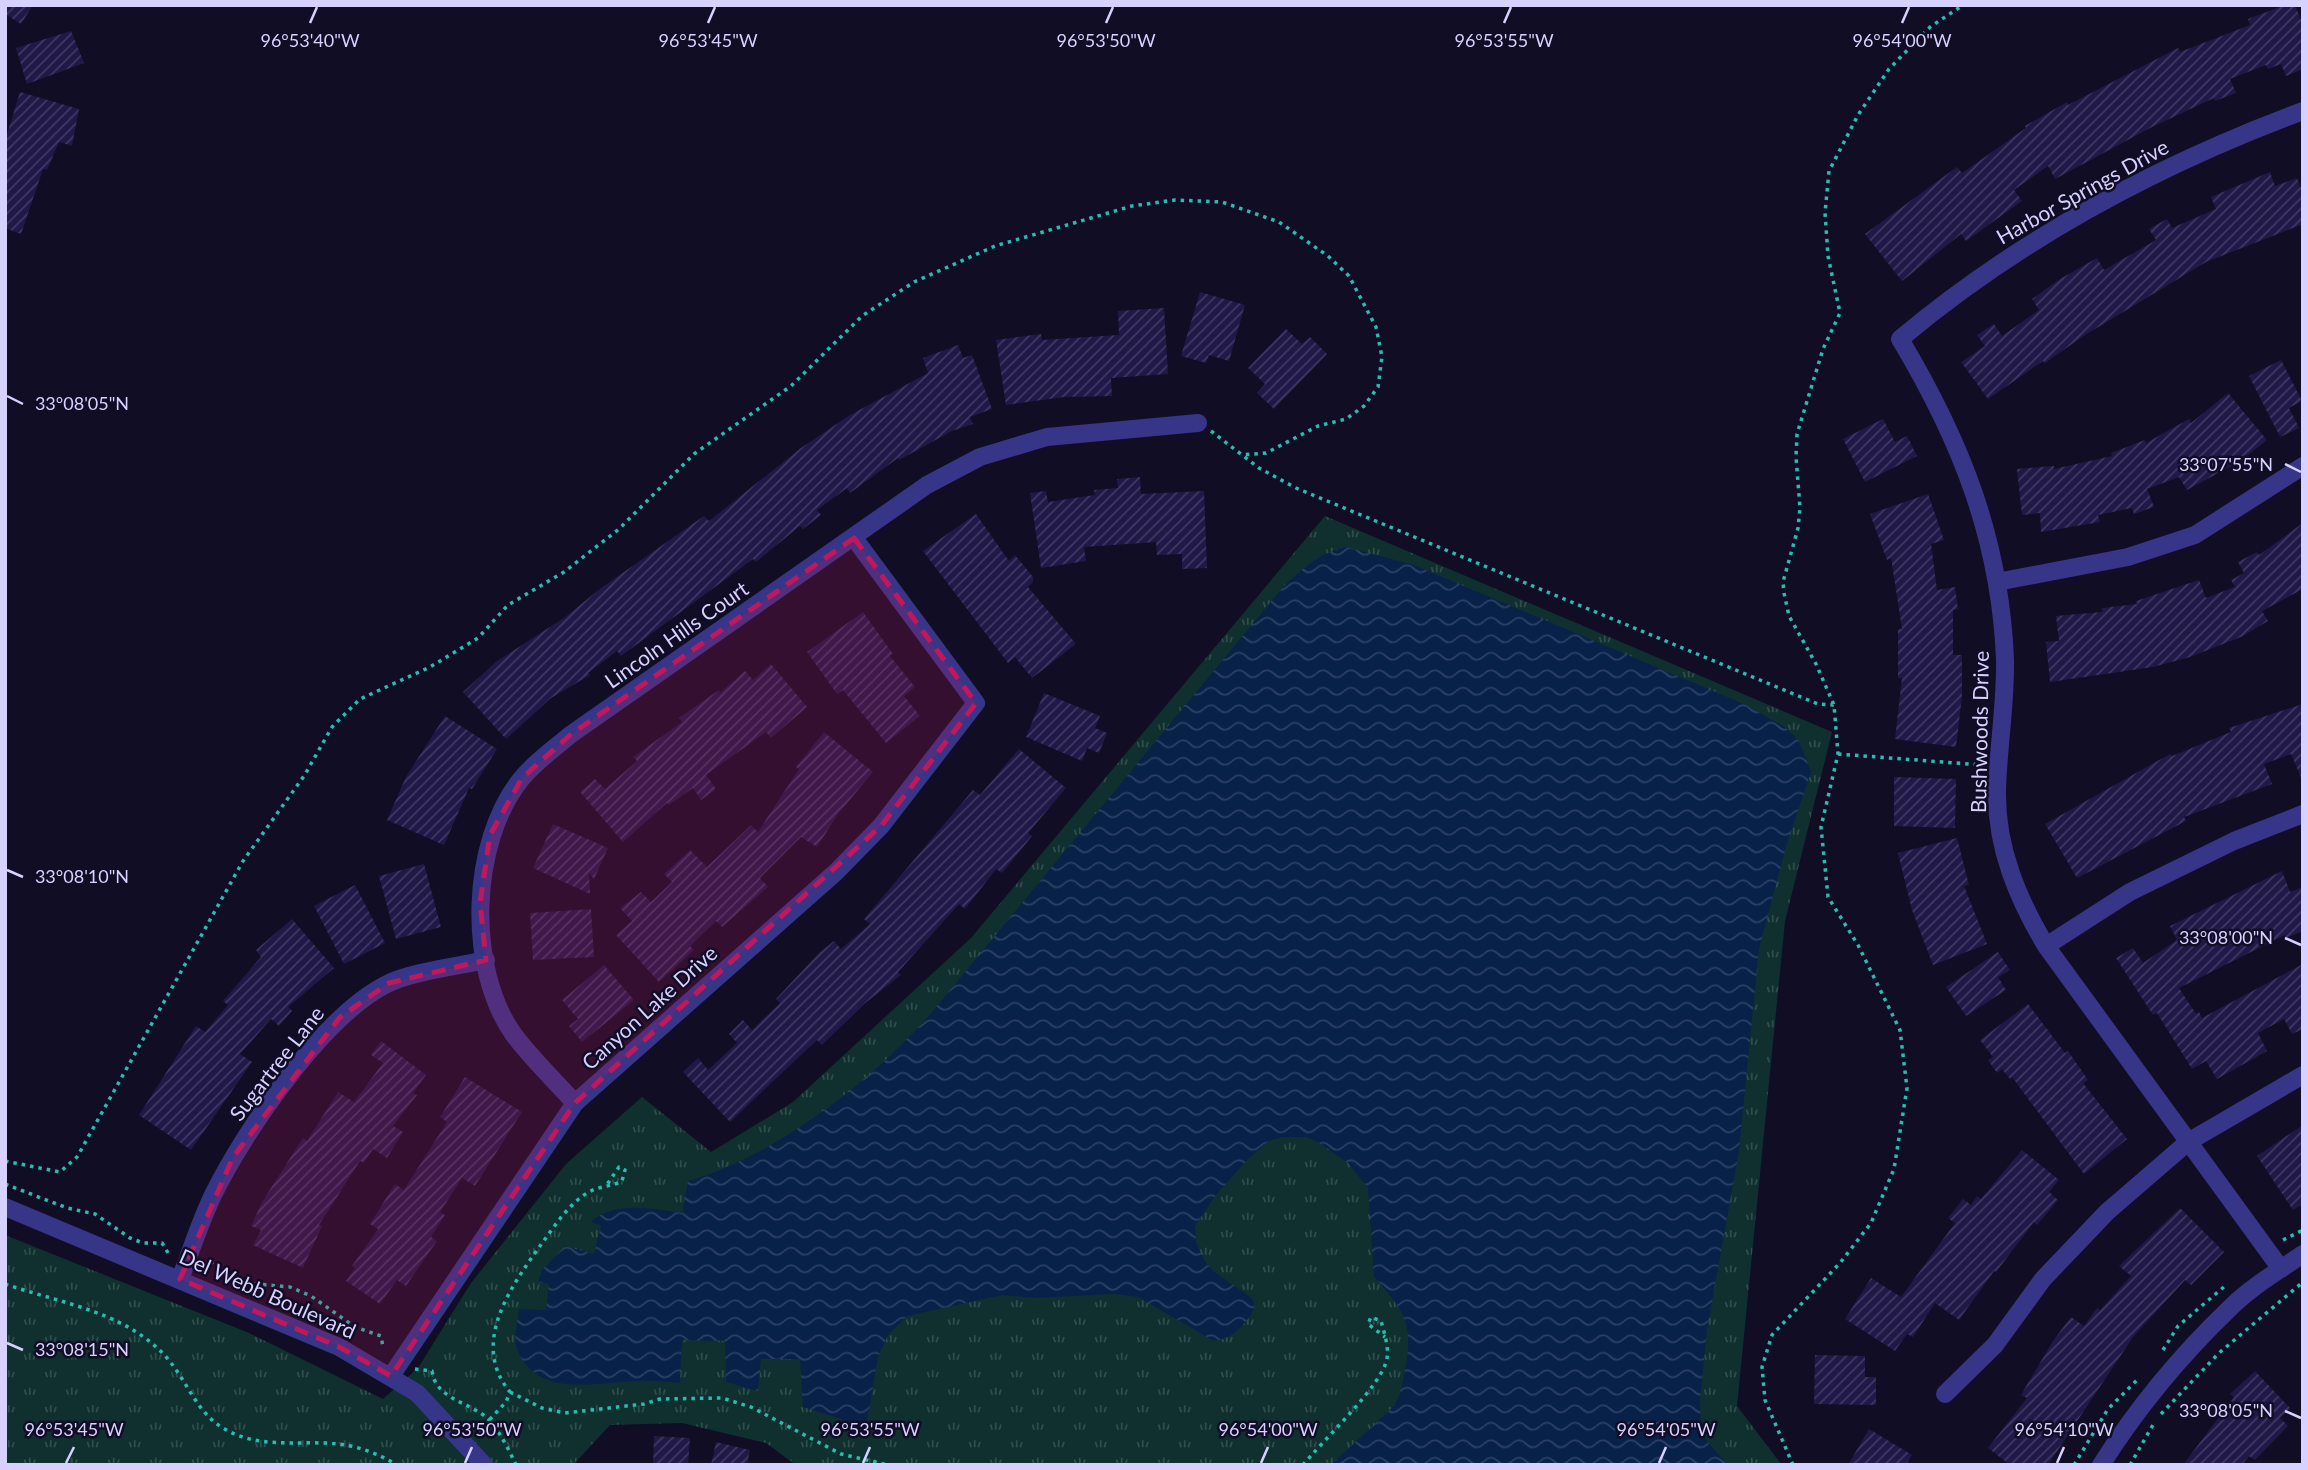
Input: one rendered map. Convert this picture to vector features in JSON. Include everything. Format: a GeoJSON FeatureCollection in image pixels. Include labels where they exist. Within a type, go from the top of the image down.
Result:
{"type":"FeatureCollection","features":[{"type":"Feature","properties":{"kind":"street","name":"Harbor Springs Drive"},"geometry":{"type":"LineString","coordinates":[[1900,339],[1992,268],[2104,200],[2247,131],[2303,110]]}},
{"type":"Feature","properties":{"kind":"street","name":"Bushwoods Drive"},"geometry":{"type":"LineString","coordinates":[[1900,339],[1936,399],[1963,458],[1987,536],[1997,582],[2005,657],[1997,793],[2007,862],[2020,901],[2046,946],[2281,1269]]}},
{"type":"Feature","properties":{"kind":"street","name":"Lincoln Hills Court"},"geometry":{"type":"LineString","coordinates":[[575,1103],[514,1034],[488,981],[480,903],[490,835],[522,778],[570,735],[927,485],[979,457],[1046,438],[1198,423]]}},
{"type":"Feature","properties":{"kind":"street"},"geometry":{"type":"LineString","coordinates":[[1997,582],[2128,557],[2195,535],[2303,466]]}},
{"type":"Feature","properties":{"kind":"street","name":"Canyon Lake Drive"},"geometry":{"type":"LineString","coordinates":[[391,1376],[575,1103],[836,872],[881,826],[976,703],[854,538]]}},
{"type":"Feature","properties":{"kind":"street"},"geometry":{"type":"LineString","coordinates":[[2046,946],[2130,892],[2234,841],[2303,814]]}},
{"type":"Feature","properties":{"kind":"street","name":"Sugartree Lane"},"geometry":{"type":"LineString","coordinates":[[180,1279],[204,1215],[233,1157],[298,1065],[340,1017],[389,983],[486,960]]}},
{"type":"Feature","properties":{"kind":"street"},"geometry":{"type":"LineString","coordinates":[[1945,1394],[1995,1345],[2043,1279],[2098,1222],[2188,1142],[2303,1075]]}},
{"type":"Feature","properties":{"kind":"street","name":"Del Webb Boulevard"},"geometry":{"type":"LineString","coordinates":[[5,1207],[339,1347],[391,1376],[416,1394],[484,1465]]}},
{"type":"Feature","properties":{"kind":"street"},"geometry":{"type":"LineString","coordinates":[[2101,1465],[2124,1428],[2176,1364],[2231,1306],[2303,1254]]}},
{"type":"Feature","properties":{"kind":"path"},"geometry":{"type":"LineString","coordinates":[[1793,1465],[1765,1400],[1762,1367],[1772,1335],[1840,1263],[1871,1223],[1894,1169],[1907,1088],[1900,1030],[1858,945],[1828,897],[1821,827],[1838,754],[1834,705],[1816,664],[1789,616],[1783,582],[1798,528],[1799,480],[1796,457],[1799,421],[1823,349],[1840,313],[1828,256],[1825,213],[1829,171],[1858,114],[1889,69],[1930,27],[1962,5]]}},
{"type":"Feature","properties":{"kind":"path"},"geometry":{"type":"LineString","coordinates":[[5,1161],[60,1172],[76,1157],[243,861],[304,776],[332,727],[360,699],[430,667],[478,638],[508,606],[564,572],[619,529],[694,454],[791,386],[862,316],[914,282],[995,246],[1132,206],[1175,200],[1222,202],[1279,222],[1328,256],[1349,276],[1376,327],[1382,357],[1378,387],[1364,406],[1346,419],[1307,430],[1266,453],[1241,455]]}},
{"type":"Feature","properties":{"kind":"path"},"geometry":{"type":"LineString","coordinates":[[1198,423],[1241,455],[1296,488],[1818,704],[1834,705]]}},
{"type":"Feature","properties":{"kind":"path"},"geometry":{"type":"LineString","coordinates":[[1838,754],[2000,766]]}},
{"type":"Feature","properties":{"kind":"path"},"geometry":{"type":"LineString","coordinates":[[606,1186],[614,1170],[619,1167],[625,1170],[626,1176],[622,1181],[588,1192],[574,1203],[509,1290],[493,1343],[494,1365],[499,1380],[510,1392],[542,1408],[565,1413],[644,1404],[660,1399],[722,1398],[751,1407],[841,1454],[888,1465]]}},
{"type":"Feature","properties":{"kind":"path"},"geometry":{"type":"LineString","coordinates":[[5,1184],[67,1208],[94,1214],[143,1243],[162,1243],[170,1256]]}},
{"type":"Feature","properties":{"kind":"path"},"geometry":{"type":"LineString","coordinates":[[2281,1242],[2286,1236],[2297,1235],[2303,1230]]}},
{"type":"Feature","properties":{"kind":"path"},"geometry":{"type":"LineString","coordinates":[[200,1270],[213,1262],[245,1283],[290,1287],[311,1296],[355,1327],[381,1336],[383,1347]]}},
{"type":"Feature","properties":{"kind":"path"},"geometry":{"type":"LineString","coordinates":[[2130,1465],[2157,1418],[2186,1387],[2273,1304],[2303,1282]]}},
{"type":"Feature","properties":{"kind":"path"},"geometry":{"type":"LineString","coordinates":[[5,1284],[118,1321],[149,1341],[168,1359],[197,1403],[222,1428],[263,1442],[323,1443],[365,1448],[397,1465]]}},
{"type":"Feature","properties":{"kind":"path"},"geometry":{"type":"LineString","coordinates":[[1303,1465],[1379,1378],[1387,1357],[1385,1337],[1381,1321],[1371,1317],[1368,1324],[1385,1337]]}},
{"type":"Feature","properties":{"kind":"path"},"geometry":{"type":"LineString","coordinates":[[413,1369],[432,1371],[440,1388],[488,1419],[516,1465]]}},
{"type":"Feature","properties":{"kind":"path"},"geometry":{"type":"LineString","coordinates":[[468,1446],[488,1419],[506,1402],[510,1392]]}},
{"type":"Feature","properties":{"kind":"highlighted area"},"geometry":{"type":"Polygon","coordinates":[[[854,538],[976,703],[881,826],[575,1103],[391,1376],[339,1347],[180,1279],[233,1157],[340,1017],[389,983],[486,960],[480,903],[490,835],[522,778],[570,735],[854,538]]]}},
{"type":"Feature","properties":{"kind":"green space"},"geometry":{"type":"Polygon","coordinates":[[[1325,516],[1832,732],[1785,921],[1737,1406],[1782,1465],[796,1465],[766,1443],[682,1423],[610,1425],[573,1465],[5,1465],[5,1235],[249,1333],[383,1399],[418,1368],[471,1283],[566,1164],[642,1097],[711,1152],[793,1102],[971,938],[1325,516]]]}},
{"type":"Feature","properties":{"kind":"water"},"geometry":{"type":"Polygon","coordinates":[[[1346,547],[1414,565],[1744,704],[1785,727],[1799,741],[1811,772],[1787,843],[1759,949],[1739,1151],[1707,1330],[1700,1400],[1701,1427],[1707,1441],[1728,1465],[1331,1465],[1394,1406],[1402,1384],[1408,1341],[1407,1329],[1399,1309],[1374,1277],[1368,1188],[1348,1163],[1306,1137],[1283,1137],[1269,1141],[1247,1160],[1216,1195],[1195,1226],[1196,1243],[1205,1261],[1213,1271],[1252,1298],[1255,1306],[1244,1324],[1232,1335],[1219,1340],[1212,1340],[1138,1297],[1114,1294],[1034,1298],[1003,1295],[907,1316],[888,1335],[878,1357],[866,1427],[803,1407],[800,1359],[761,1359],[758,1391],[726,1382],[725,1341],[682,1340],[680,1383],[642,1381],[571,1384],[555,1382],[528,1367],[516,1347],[519,1309],[546,1310],[549,1284],[538,1282],[542,1270],[565,1246],[594,1254],[601,1226],[591,1222],[611,1211],[635,1208],[682,1213],[688,1181],[721,1170],[788,1135],[852,1089],[881,1064],[932,1012],[1283,587],[1319,558],[1346,547]]]}},
{"type":"Feature","properties":{"kind":"building"},"geometry":{"type":"Polygon","coordinates":[[[5,5],[33,5],[21,24],[5,14],[5,5]]]}},
{"type":"Feature","properties":{"kind":"building"},"geometry":{"type":"Polygon","coordinates":[[[2285,5],[2295,5],[2303,25],[2303,69],[2286,76],[2281,64],[2268,69],[2266,65],[2230,79],[2236,93],[2215,101],[2214,98],[2152,127],[2055,179],[2048,166],[2014,190],[2022,201],[1966,241],[1961,234],[1902,281],[1865,234],[1957,167],[1962,173],[2026,128],[2025,126],[2067,102],[2068,105],[2178,48],[2180,52],[2250,25],[2248,19],[2285,5]]]}},
{"type":"Feature","properties":{"kind":"building"},"geometry":{"type":"Polygon","coordinates":[[[71,31],[84,63],[27,84],[16,48],[71,31]]]}},
{"type":"Feature","properties":{"kind":"building"},"geometry":{"type":"Polygon","coordinates":[[[20,92],[79,109],[72,146],[59,142],[47,170],[43,169],[21,234],[5,228],[5,141],[20,92]]]}},
{"type":"Feature","properties":{"kind":"building"},"geometry":{"type":"Polygon","coordinates":[[[2270,172],[2275,186],[2297,178],[2303,193],[2303,224],[2206,262],[2085,335],[2045,363],[2043,361],[1988,399],[1961,362],[1985,346],[1977,335],[1994,324],[2002,336],[2039,310],[2032,299],[2060,279],[2097,258],[2104,270],[2156,240],[2149,229],[2167,219],[2172,228],[2216,209],[2211,197],[2270,172]]]}},
{"type":"Feature","properties":{"kind":"building"},"geometry":{"type":"Polygon","coordinates":[[[1200,292],[1245,305],[1229,361],[1209,355],[1206,363],[1181,356],[1200,292]]]}},
{"type":"Feature","properties":{"kind":"building"},"geometry":{"type":"Polygon","coordinates":[[[1164,308],[1168,374],[1111,378],[1112,396],[1064,397],[1006,405],[996,340],[1041,334],[1042,340],[1119,335],[1118,311],[1164,308]]]}},
{"type":"Feature","properties":{"kind":"building"},"geometry":{"type":"Polygon","coordinates":[[[1286,329],[1302,344],[1310,337],[1327,354],[1274,409],[1257,393],[1265,384],[1248,368],[1286,329]]]}},
{"type":"Feature","properties":{"kind":"building"},"geometry":{"type":"Polygon","coordinates":[[[958,345],[963,358],[972,355],[992,409],[970,417],[973,424],[952,431],[899,460],[898,458],[850,493],[847,488],[817,510],[821,515],[803,529],[800,526],[756,562],[753,559],[621,656],[617,651],[588,673],[590,675],[551,698],[506,739],[463,692],[497,661],[564,618],[601,588],[704,516],[709,521],[801,448],[850,415],[928,373],[923,358],[958,345]]]}},
{"type":"Feature","properties":{"kind":"building"},"geometry":{"type":"Polygon","coordinates":[[[2281,360],[2302,401],[2289,408],[2299,428],[2280,437],[2249,376],[2281,360]]]}},
{"type":"Feature","properties":{"kind":"building"},"geometry":{"type":"Polygon","coordinates":[[[2228,393],[2267,440],[2239,462],[2187,490],[2179,477],[2147,489],[2154,507],[2134,514],[2132,508],[2098,515],[2100,522],[2041,532],[2040,513],[2022,515],[2017,469],[2054,466],[2054,469],[2112,456],[2111,453],[2145,440],[2146,443],[2189,419],[2191,423],[2228,393]]]}},
{"type":"Feature","properties":{"kind":"building"},"geometry":{"type":"Polygon","coordinates":[[[1883,419],[1895,442],[1907,436],[1917,456],[1865,482],[1843,439],[1883,419]]]}},
{"type":"Feature","properties":{"kind":"building"},"geometry":{"type":"Polygon","coordinates":[[[1140,477],[1141,494],[1204,491],[1207,568],[1182,569],[1182,554],[1157,555],[1156,542],[1084,547],[1086,561],[1041,568],[1030,493],[1046,491],[1048,502],[1095,495],[1094,490],[1118,488],[1117,479],[1140,477]]]}},
{"type":"Feature","properties":{"kind":"building"},"geometry":{"type":"Polygon","coordinates":[[[1928,494],[1944,540],[1931,544],[1937,590],[1955,587],[1958,609],[1953,610],[1953,655],[1962,655],[1962,696],[1956,747],[1895,739],[1902,678],[1898,678],[1898,629],[1902,629],[1891,558],[1887,560],[1870,514],[1928,494]]]}},
{"type":"Feature","properties":{"kind":"building"},"geometry":{"type":"Polygon","coordinates":[[[976,514],[1009,561],[1015,555],[1033,577],[1033,582],[1028,587],[1076,644],[1032,678],[1015,657],[1008,663],[923,551],[976,514]]]}},
{"type":"Feature","properties":{"kind":"building"},"geometry":{"type":"Polygon","coordinates":[[[2303,523],[2303,589],[2262,611],[2268,621],[2241,637],[2190,657],[2153,667],[2050,682],[2046,642],[2059,641],[2056,616],[2102,612],[2102,608],[2137,604],[2136,601],[2199,580],[2206,598],[2235,587],[2231,580],[2244,573],[2238,562],[2257,552],[2259,555],[2303,523]]]}},
{"type":"Feature","properties":{"kind":"building"},"geometry":{"type":"Polygon","coordinates":[[[863,612],[893,654],[890,656],[915,687],[904,696],[920,716],[886,743],[843,690],[837,694],[807,652],[863,612]]]}},
{"type":"Feature","properties":{"kind":"building"},"geometry":{"type":"Polygon","coordinates":[[[771,664],[807,707],[771,738],[766,732],[706,775],[716,789],[701,800],[693,788],[669,805],[667,803],[623,842],[580,792],[595,779],[605,789],[637,761],[633,757],[682,722],[679,718],[719,690],[720,693],[745,671],[753,680],[771,664]]]}},
{"type":"Feature","properties":{"kind":"building"},"geometry":{"type":"Polygon","coordinates":[[[1044,693],[1100,716],[1095,728],[1107,733],[1099,753],[1087,748],[1082,761],[1026,737],[1044,693]]]}},
{"type":"Feature","properties":{"kind":"building"},"geometry":{"type":"Polygon","coordinates":[[[2303,704],[2303,782],[2291,754],[2264,764],[2272,784],[2184,817],[2186,821],[2077,878],[2045,824],[2170,754],[2172,756],[2231,732],[2229,728],[2303,704]]]}},
{"type":"Feature","properties":{"kind":"building"},"geometry":{"type":"Polygon","coordinates":[[[445,716],[497,749],[472,789],[469,788],[444,845],[387,820],[406,777],[445,716]]]}},
{"type":"Feature","properties":{"kind":"building"},"geometry":{"type":"Polygon","coordinates":[[[824,732],[873,772],[838,814],[817,847],[801,837],[760,878],[768,887],[722,927],[716,921],[690,946],[694,950],[659,982],[616,935],[632,921],[620,908],[641,892],[651,902],[672,882],[664,874],[690,850],[707,867],[751,825],[758,832],[799,769],[796,767],[824,732]]]}},
{"type":"Feature","properties":{"kind":"building"},"geometry":{"type":"Polygon","coordinates":[[[1019,749],[1066,788],[1028,833],[1032,836],[1002,873],[996,869],[965,909],[959,904],[898,972],[901,975],[864,1004],[822,1045],[817,1040],[730,1122],[683,1072],[698,1058],[708,1070],[737,1043],[729,1034],[743,1020],[752,1030],[780,1003],[776,999],[819,953],[834,941],[841,949],[870,924],[864,919],[973,790],[980,795],[1019,749]]]}},
{"type":"Feature","properties":{"kind":"building"},"geometry":{"type":"Polygon","coordinates":[[[1894,777],[1956,779],[1955,828],[1894,826],[1894,777]]]}},
{"type":"Feature","properties":{"kind":"building"},"geometry":{"type":"Polygon","coordinates":[[[553,824],[608,848],[594,879],[589,873],[590,894],[533,868],[553,824]]]}},
{"type":"Feature","properties":{"kind":"building"},"geometry":{"type":"Polygon","coordinates":[[[1957,838],[1969,885],[1964,886],[1987,944],[1933,965],[1912,910],[1898,853],[1957,838]]]}},
{"type":"Feature","properties":{"kind":"building"},"geometry":{"type":"Polygon","coordinates":[[[424,864],[441,927],[396,939],[379,876],[424,864]]]}},
{"type":"Feature","properties":{"kind":"building"},"geometry":{"type":"Polygon","coordinates":[[[2282,871],[2290,892],[2303,887],[2303,931],[2286,938],[2285,935],[2179,988],[2196,1014],[2199,1012],[2202,1018],[2303,964],[2303,1029],[2292,1034],[2284,1019],[2258,1033],[2267,1051],[2217,1079],[2206,1061],[2192,1069],[2157,1013],[2153,1015],[2116,958],[2133,948],[2143,963],[2177,940],[2170,926],[2282,871]]]}},
{"type":"Feature","properties":{"kind":"building"},"geometry":{"type":"Polygon","coordinates":[[[355,885],[385,943],[344,964],[314,906],[355,885]]]}},
{"type":"Feature","properties":{"kind":"building"},"geometry":{"type":"Polygon","coordinates":[[[591,909],[594,957],[533,960],[530,913],[591,909]]]}},
{"type":"Feature","properties":{"kind":"building"},"geometry":{"type":"Polygon","coordinates":[[[292,919],[334,968],[288,1007],[292,1011],[279,1026],[271,1019],[240,1054],[252,1062],[191,1150],[139,1115],[196,1026],[205,1032],[228,1005],[223,1001],[261,957],[256,950],[292,919]]]}},
{"type":"Feature","properties":{"kind":"building"},"geometry":{"type":"Polygon","coordinates":[[[1998,952],[2010,970],[1998,977],[2006,990],[1966,1016],[1946,987],[1998,952]]]}},
{"type":"Feature","properties":{"kind":"building"},"geometry":{"type":"Polygon","coordinates":[[[604,965],[634,1000],[582,1042],[569,1026],[578,1019],[562,1000],[604,965]]]}},
{"type":"Feature","properties":{"kind":"building"},"geometry":{"type":"Polygon","coordinates":[[[2028,1004],[2065,1053],[2068,1051],[2088,1080],[2083,1083],[2127,1139],[2084,1174],[2012,1077],[2010,1079],[2002,1069],[1997,1073],[1988,1060],[1993,1057],[1980,1040],[2028,1004]]]}},
{"type":"Feature","properties":{"kind":"building"},"geometry":{"type":"Polygon","coordinates":[[[381,1041],[426,1075],[413,1093],[417,1095],[393,1126],[403,1132],[387,1158],[373,1149],[364,1163],[360,1161],[319,1225],[322,1226],[303,1268],[253,1245],[261,1230],[251,1226],[262,1202],[303,1138],[307,1141],[338,1092],[354,1102],[383,1063],[371,1055],[381,1041]]]}},
{"type":"Feature","properties":{"kind":"building"},"geometry":{"type":"Polygon","coordinates":[[[465,1077],[522,1112],[475,1186],[462,1178],[440,1212],[445,1215],[431,1237],[437,1241],[406,1286],[397,1280],[380,1304],[346,1281],[355,1268],[352,1266],[378,1229],[370,1224],[395,1184],[404,1190],[447,1122],[440,1117],[465,1077]]]}},
{"type":"Feature","properties":{"kind":"building"},"geometry":{"type":"Polygon","coordinates":[[[2303,1125],[2303,1204],[2293,1210],[2257,1156],[2303,1125]]]}},
{"type":"Feature","properties":{"kind":"building"},"geometry":{"type":"Polygon","coordinates":[[[2022,1150],[2059,1180],[2049,1192],[2058,1200],[2037,1225],[2034,1222],[1959,1320],[1935,1303],[1913,1337],[1907,1334],[1895,1351],[1845,1319],[1871,1278],[1901,1297],[1955,1223],[1948,1218],[1963,1199],[1971,1205],[1977,1196],[1981,1199],[2022,1150]]]}},
{"type":"Feature","properties":{"kind":"building"},"geometry":{"type":"Polygon","coordinates":[[[2180,1208],[2224,1252],[2191,1285],[2185,1280],[2133,1337],[2048,1465],[2010,1465],[1988,1448],[2027,1398],[2021,1395],[2053,1341],[2071,1317],[2084,1326],[2097,1308],[2100,1310],[2131,1276],[2119,1266],[2180,1208]]]}},
{"type":"Feature","properties":{"kind":"building"},"geometry":{"type":"Polygon","coordinates":[[[1815,1355],[1865,1356],[1865,1377],[1876,1377],[1876,1405],[1814,1404],[1815,1355]]]}},
{"type":"Feature","properties":{"kind":"building"},"geometry":{"type":"Polygon","coordinates":[[[2255,1371],[2290,1408],[2280,1418],[2288,1426],[2255,1460],[2249,1456],[2242,1465],[2183,1465],[2234,1397],[2230,1394],[2255,1371]]]}},
{"type":"Feature","properties":{"kind":"building"},"geometry":{"type":"Polygon","coordinates":[[[1869,1429],[1912,1455],[1906,1465],[1848,1465],[1869,1429]]]}},
{"type":"Feature","properties":{"kind":"building"},"geometry":{"type":"Polygon","coordinates":[[[654,1436],[690,1438],[688,1465],[653,1465],[654,1436]]]}},
{"type":"Feature","properties":{"kind":"building"},"geometry":{"type":"Polygon","coordinates":[[[716,1442],[750,1450],[747,1465],[711,1465],[716,1442]]]}}]}
